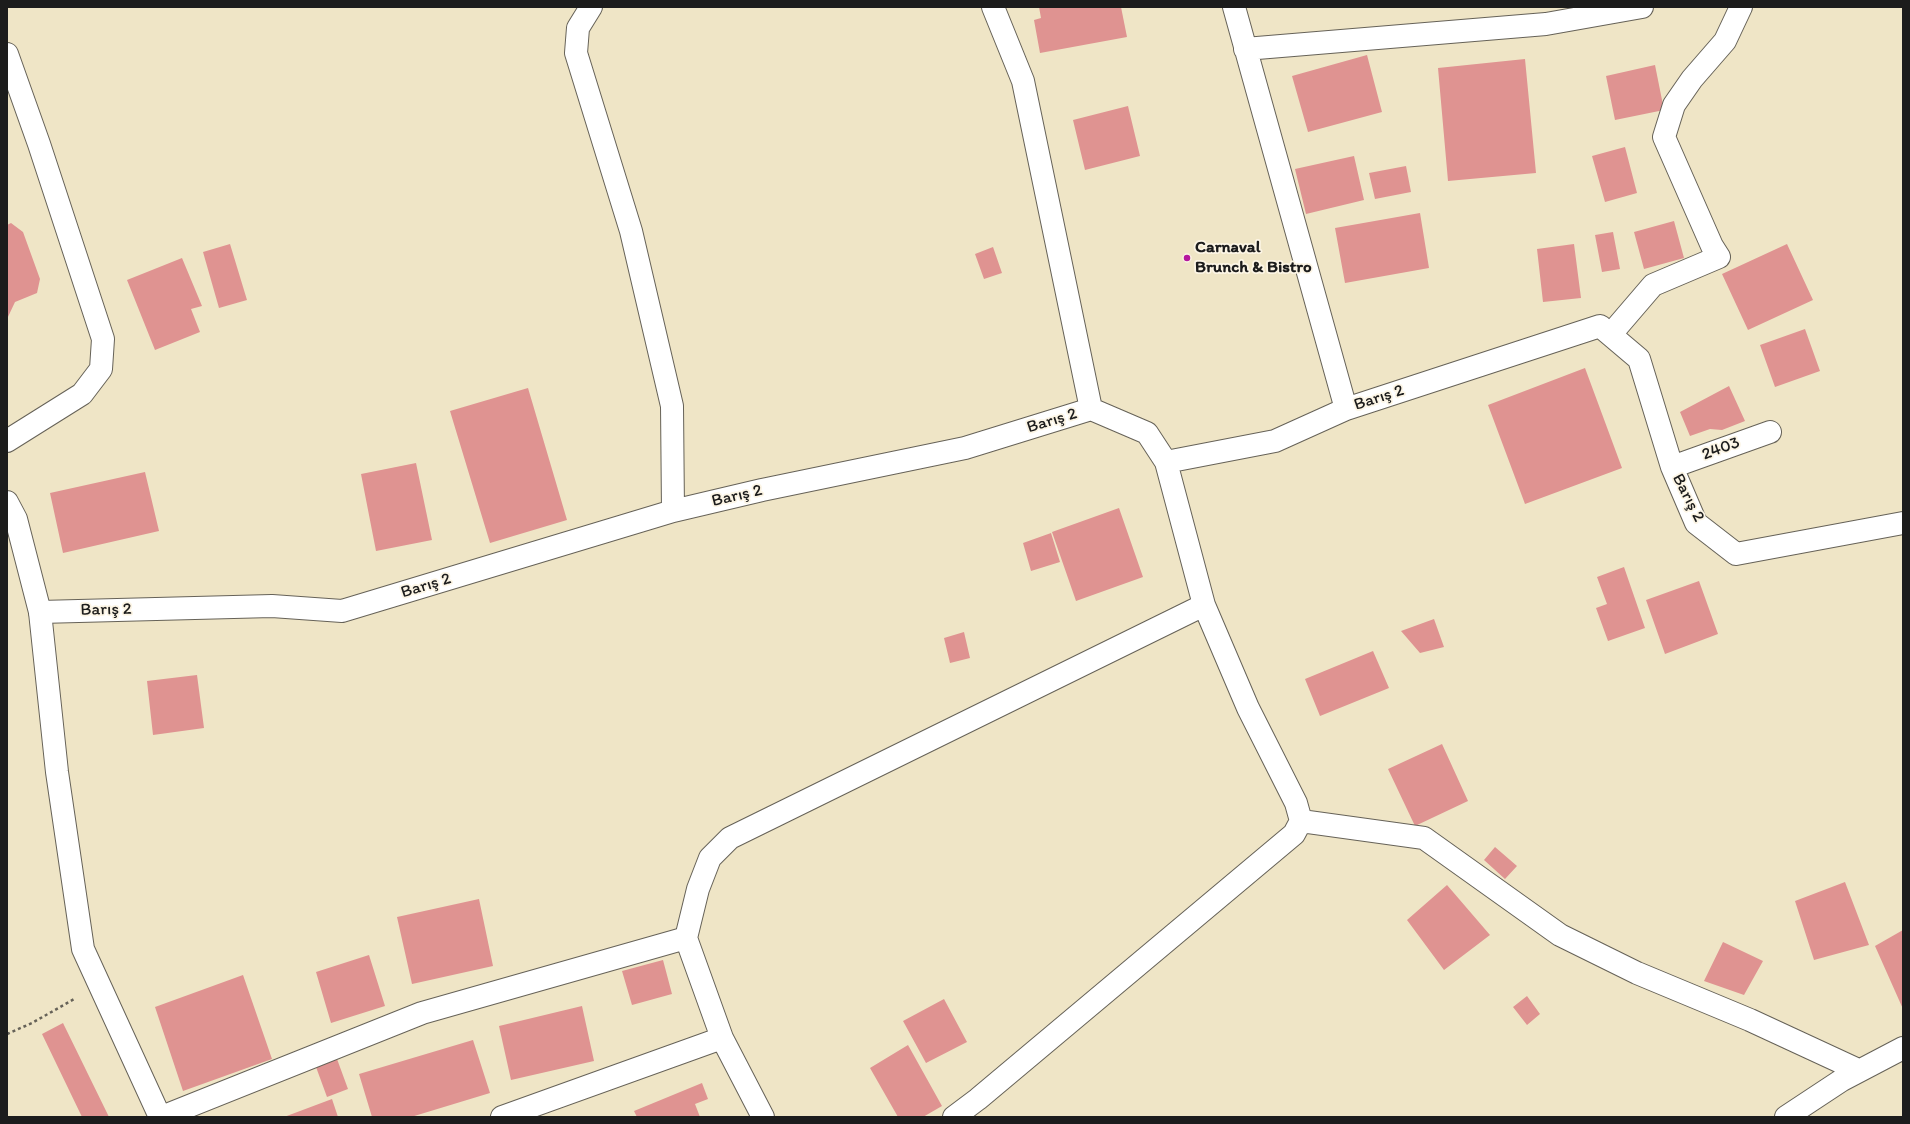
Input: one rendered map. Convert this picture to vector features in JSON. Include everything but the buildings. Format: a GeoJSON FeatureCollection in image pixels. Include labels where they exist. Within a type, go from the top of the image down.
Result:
{"type":"FeatureCollection","features":[{"type":"Feature","properties":{"kind":"street"},"geometry":{"type":"LineString","coordinates":[[591,7],[578,28],[576,53],[631,231],[672,406],[673,511]]}},
{"type":"Feature","properties":{"kind":"street"},"geometry":{"type":"LineString","coordinates":[[993,7],[1023,81],[1091,409]]}},
{"type":"Feature","properties":{"kind":"street"},"geometry":{"type":"LineString","coordinates":[[1234,7],[1346,409]]}},
{"type":"Feature","properties":{"kind":"street"},"geometry":{"type":"LineString","coordinates":[[1245,49],[1546,24],[1642,7]]}},
{"type":"Feature","properties":{"kind":"street"},"geometry":{"type":"LineString","coordinates":[[1611,334],[1653,285],[1720,257],[1712,246],[1664,137],[1674,105],[1692,79],[1725,41],[1741,7]]}},
{"type":"Feature","properties":{"kind":"street"},"geometry":{"type":"LineString","coordinates":[[7,54],[39,144],[103,339],[101,369],[82,394],[7,441]]}},
{"type":"Feature","properties":{"kind":"street","name":"Barış 2"},"geometry":{"type":"LineString","coordinates":[[40,612],[272,606],[342,611],[673,511],[762,490],[965,448],[1091,409],[1147,433],[1166,462],[1275,441],[1346,409],[1600,326],[1639,360],[1672,467],[1696,523],[1736,554],[1903,523]]}},
{"type":"Feature","properties":{"kind":"street","name":"2403"},"geometry":{"type":"LineString","coordinates":[[1672,467],[1770,432]]}},
{"type":"Feature","properties":{"kind":"street"},"geometry":{"type":"LineString","coordinates":[[954,1117],[978,1099],[1294,834],[1301,821],[1296,803],[1248,708],[1204,605],[1166,462]]}},
{"type":"Feature","properties":{"kind":"street"},"geometry":{"type":"LineString","coordinates":[[7,502],[16,519],[40,612],[57,772],[83,949],[161,1117],[422,1013],[686,938]]}},
{"type":"Feature","properties":{"kind":"street"},"geometry":{"type":"LineString","coordinates":[[763,1117],[722,1038],[686,938],[698,889],[710,858],[730,838],[1204,605]]}},
{"type":"Feature","properties":{"kind":"street"},"geometry":{"type":"LineString","coordinates":[[1301,821],[1424,838],[1560,935],[1637,973],[1750,1020],[1858,1070]]}},
{"type":"Feature","properties":{"kind":"street"},"geometry":{"type":"LineString","coordinates":[[502,1117],[722,1038]]}},
{"type":"Feature","properties":{"kind":"street"},"geometry":{"type":"LineString","coordinates":[[1786,1117],[1858,1070],[1903,1048]]}},
{"type":"Feature","properties":{"kind":"path"},"geometry":{"type":"LineString","coordinates":[[7,1034],[32,1023],[99,985]]}},
{"type":"Feature","properties":{"kind":"place","name":"Carnaval Brunch & Bistro"},"geometry":{"type":"Point","coordinates":[1187,258]}}]}
